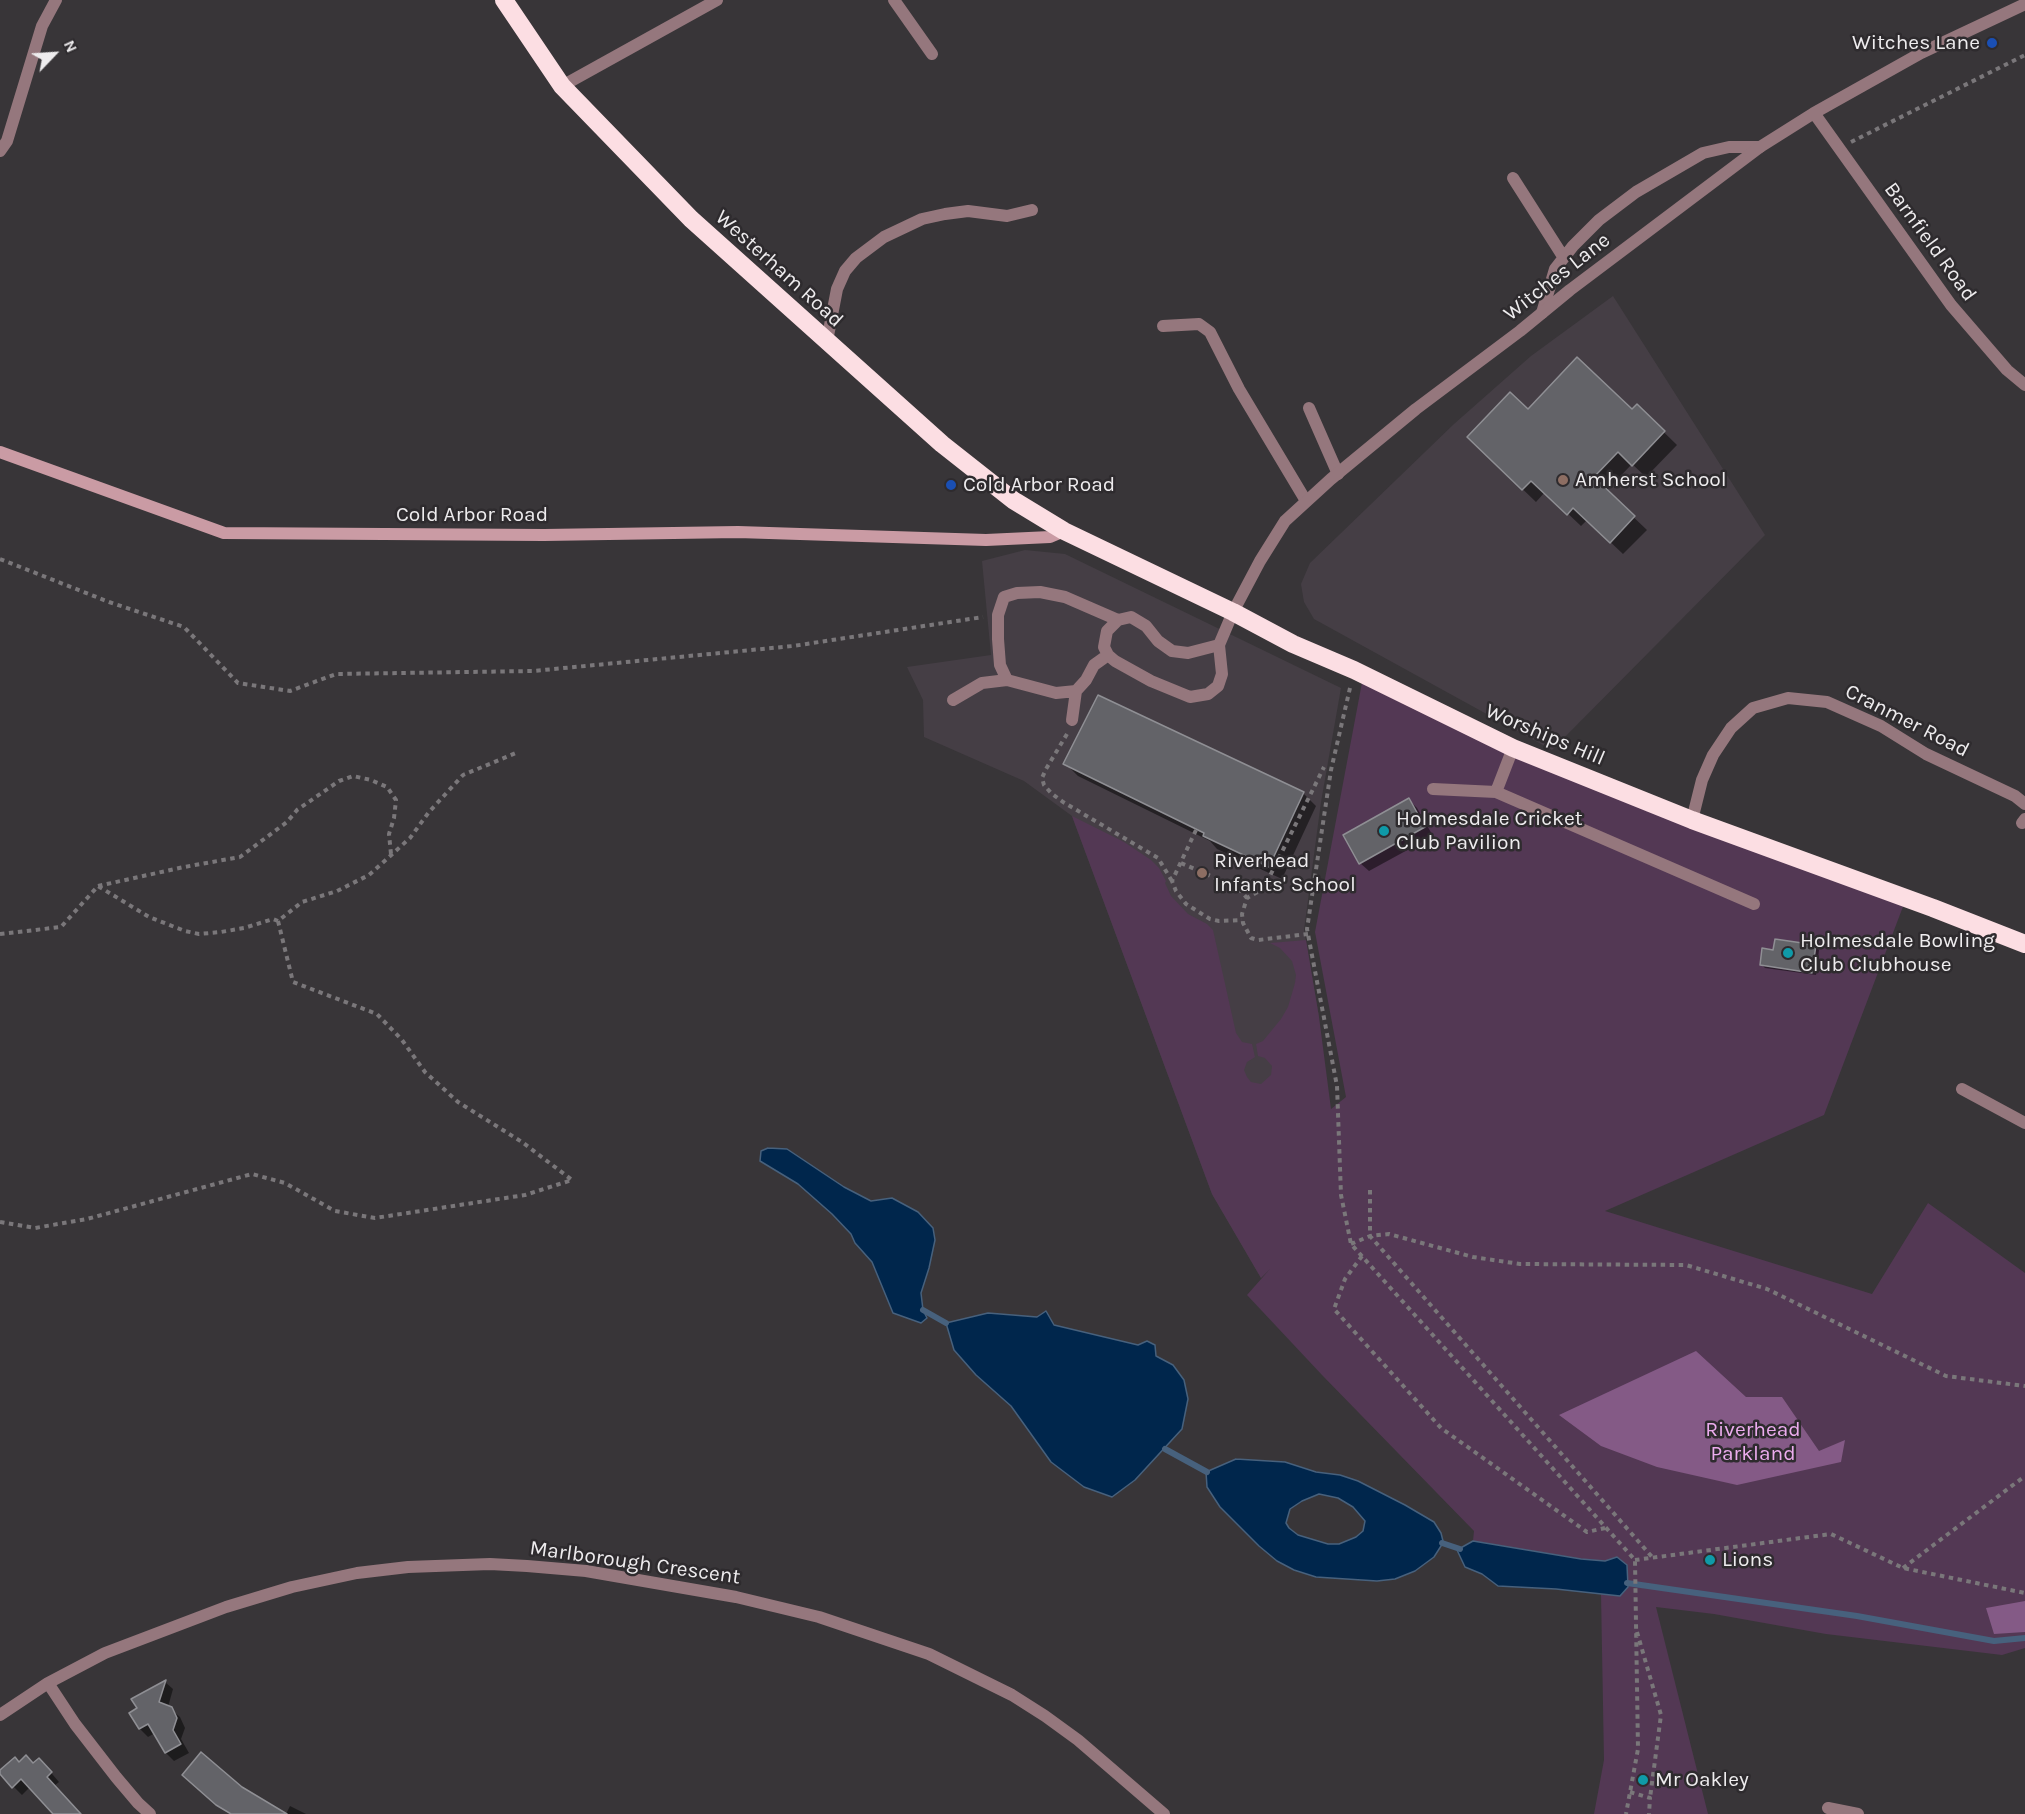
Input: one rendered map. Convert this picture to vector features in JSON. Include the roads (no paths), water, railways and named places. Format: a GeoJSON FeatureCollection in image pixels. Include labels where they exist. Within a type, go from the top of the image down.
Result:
{"type":"FeatureCollection","features":[{"type":"Feature","properties":{"kind":"highway","name":"Westerham Road"},"geometry":{"type":"LineString","coordinates":[[504,0],[562,86],[691,219],[942,444],[1013,500],[1064,531]]}},
{"type":"Feature","properties":{"kind":"highway","name":"Worships Hill"},"geometry":{"type":"LineString","coordinates":[[1064,531],[1233,612],[1293,644],[1354,670],[1513,748],[1692,820],[1942,911],[2025,944]]}},
{"type":"Feature","properties":{"kind":"main road","name":"Cold Arbor Road"},"geometry":{"type":"LineString","coordinates":[[0,452],[224,533],[544,535],[738,532],[986,540],[1050,537],[1064,531]]}},
{"type":"Feature","properties":{"kind":"street"},"geometry":{"type":"LineString","coordinates":[[0,151],[7,141],[42,26],[56,0]]}},
{"type":"Feature","properties":{"kind":"street"},"geometry":{"type":"LineString","coordinates":[[562,86],[717,0]]}},
{"type":"Feature","properties":{"kind":"street"},"geometry":{"type":"LineString","coordinates":[[894,0],[932,54]]}},
{"type":"Feature","properties":{"kind":"street","name":"Witches Lane"},"geometry":{"type":"LineString","coordinates":[[1219,645],[1233,612],[1260,561],[1285,521],[1416,409],[1760,147],[1814,113],[1921,53],[2010,5],[2025,4]]}},
{"type":"Feature","properties":{"kind":"street","name":"Barnfield Road"},"geometry":{"type":"LineString","coordinates":[[1814,113],[1951,305],[2007,370],[2025,385]]}},
{"type":"Feature","properties":{"kind":"street"},"geometry":{"type":"LineString","coordinates":[[1542,314],[1555,269],[1599,220],[1636,192],[1703,153],[1718,149],[1760,147]]}},
{"type":"Feature","properties":{"kind":"street"},"geometry":{"type":"LineString","coordinates":[[1513,178],[1564,258]]}},
{"type":"Feature","properties":{"kind":"street"},"geometry":{"type":"LineString","coordinates":[[827,341],[837,289],[845,271],[856,258],[884,237],[922,219],[945,214],[968,211],[1007,216],[1032,210]]}},
{"type":"Feature","properties":{"kind":"street"},"geometry":{"type":"LineString","coordinates":[[1163,326],[1199,324],[1210,332],[1239,389],[1306,501]]}},
{"type":"Feature","properties":{"kind":"street"},"geometry":{"type":"LineString","coordinates":[[1309,408],[1338,474]]}},
{"type":"Feature","properties":{"kind":"street"},"geometry":{"type":"LineString","coordinates":[[1007,680],[1000,665],[998,639],[998,615],[1004,597],[1017,593],[1040,592],[1065,597],[1118,620]]}},
{"type":"Feature","properties":{"kind":"street"},"geometry":{"type":"LineString","coordinates":[[1131,617],[1146,626],[1158,641],[1172,651],[1188,653],[1219,645],[1222,674],[1218,686],[1208,694],[1190,697],[1152,681],[1115,661],[1104,647],[1107,631],[1118,620],[1131,617]]}},
{"type":"Feature","properties":{"kind":"street"},"geometry":{"type":"LineString","coordinates":[[953,700],[982,683],[1007,680],[1056,693],[1076,690],[1086,680],[1094,665],[1108,655]]}},
{"type":"Feature","properties":{"kind":"street"},"geometry":{"type":"LineString","coordinates":[[1072,720],[1076,690]]}},
{"type":"Feature","properties":{"kind":"street","name":"Cranmer Road"},"geometry":{"type":"LineString","coordinates":[[1692,820],[1702,780],[1713,754],[1731,728],[1754,708],[1788,698],[1827,702],[1881,726],[1926,754],[2015,796],[2025,804]]}},
{"type":"Feature","properties":{"kind":"street"},"geometry":{"type":"LineString","coordinates":[[1496,792],[1513,748]]}},
{"type":"Feature","properties":{"kind":"street"},"geometry":{"type":"LineString","coordinates":[[1433,789],[1496,792],[1754,904]]}},
{"type":"Feature","properties":{"kind":"street"},"geometry":{"type":"LineString","coordinates":[[1962,1089],[2025,1123]]}},
{"type":"Feature","properties":{"kind":"street","name":"Marlborough Crescent"},"geometry":{"type":"LineString","coordinates":[[0,1715],[48,1683],[105,1653],[226,1606],[292,1587],[357,1573],[438,1564],[490,1564],[586,1571],[694,1588],[785,1608],[889,1639],[929,1654],[1012,1695],[1045,1716],[1078,1740],[1164,1814]]}},
{"type":"Feature","properties":{"kind":"street"},"geometry":{"type":"LineString","coordinates":[[48,1683],[75,1724],[116,1777],[150,1814]]}},
{"type":"Feature","properties":{"kind":"street"},"geometry":{"type":"LineString","coordinates":[[1828,1808],[1858,1814]]}},
{"type":"Feature","properties":{"kind":"water"},"geometry":{"type":"Polygon","coordinates":[[[768,1148],[787,1149],[844,1187],[871,1201],[892,1198],[918,1212],[933,1228],[935,1240],[921,1293],[923,1310],[927,1318],[921,1323],[893,1313],[872,1262],[855,1243],[851,1234],[798,1184],[760,1161],[761,1151],[768,1148]]]}},
{"type":"Feature","properties":{"kind":"water"},"geometry":{"type":"Polygon","coordinates":[[[1046,1311],[1054,1325],[1138,1345],[1147,1341],[1155,1345],[1156,1356],[1173,1365],[1184,1380],[1188,1399],[1182,1429],[1135,1480],[1112,1497],[1084,1487],[1051,1462],[1011,1406],[976,1375],[954,1350],[946,1323],[988,1313],[1037,1317],[1046,1311]]]}},
{"type":"Feature","properties":{"kind":"water"},"geometry":{"type":"Polygon","coordinates":[[[1236,1459],[1285,1462],[1316,1472],[1340,1475],[1358,1481],[1434,1522],[1443,1541],[1434,1557],[1415,1571],[1395,1579],[1377,1581],[1316,1577],[1294,1570],[1277,1561],[1259,1546],[1220,1507],[1207,1487],[1206,1472],[1236,1459]],[[1319,1494],[1302,1501],[1290,1509],[1286,1523],[1298,1535],[1328,1544],[1339,1544],[1356,1537],[1363,1531],[1365,1521],[1353,1507],[1338,1498],[1319,1494]]]}},
{"type":"Feature","properties":{"kind":"water"},"geometry":{"type":"Polygon","coordinates":[[[1473,1541],[1581,1559],[1605,1561],[1617,1557],[1627,1565],[1628,1587],[1620,1596],[1498,1586],[1482,1574],[1465,1567],[1457,1550],[1473,1541]]]}},
{"type":"Feature","properties":{"kind":"waterway"},"geometry":{"type":"LineString","coordinates":[[923,1310],[946,1323]]}},
{"type":"Feature","properties":{"kind":"waterway"},"geometry":{"type":"LineString","coordinates":[[1165,1449],[1207,1472]]}},
{"type":"Feature","properties":{"kind":"waterway"},"geometry":{"type":"LineString","coordinates":[[1442,1543],[1460,1549]]}},
{"type":"Feature","properties":{"kind":"waterway"},"geometry":{"type":"LineString","coordinates":[[1627,1583],[1857,1616],[1994,1641],[2025,1638]]}},
{"type":"Feature","properties":{"kind":"place","name":"Witches Lane"},"geometry":{"type":"Point","coordinates":[1992,43]}},
{"type":"Feature","properties":{"kind":"place","name":"Amherst School"},"geometry":{"type":"Point","coordinates":[1563,480]}},
{"type":"Feature","properties":{"kind":"place","name":"Cold Arbor Road"},"geometry":{"type":"Point","coordinates":[951,485]}},
{"type":"Feature","properties":{"kind":"place","name":"Holmesdale Cricket Club Pavilion"},"geometry":{"type":"Point","coordinates":[1384,831]}},
{"type":"Feature","properties":{"kind":"place","name":"Riverhead Infants' School"},"geometry":{"type":"Point","coordinates":[1202,873]}},
{"type":"Feature","properties":{"kind":"place","name":"Holmesdale Bowling Club Clubhouse"},"geometry":{"type":"Point","coordinates":[1788,953]}},
{"type":"Feature","properties":{"kind":"place","name":"Lions"},"geometry":{"type":"Point","coordinates":[1710,1560]}},
{"type":"Feature","properties":{"kind":"place","name":"Mr Oakley"},"geometry":{"type":"Point","coordinates":[1643,1780]}},
{"type":"Feature","properties":{"kind":"park label","name":"Riverhead Parkland"},"geometry":{"type":"Point","coordinates":[1753,1442]}}]}
